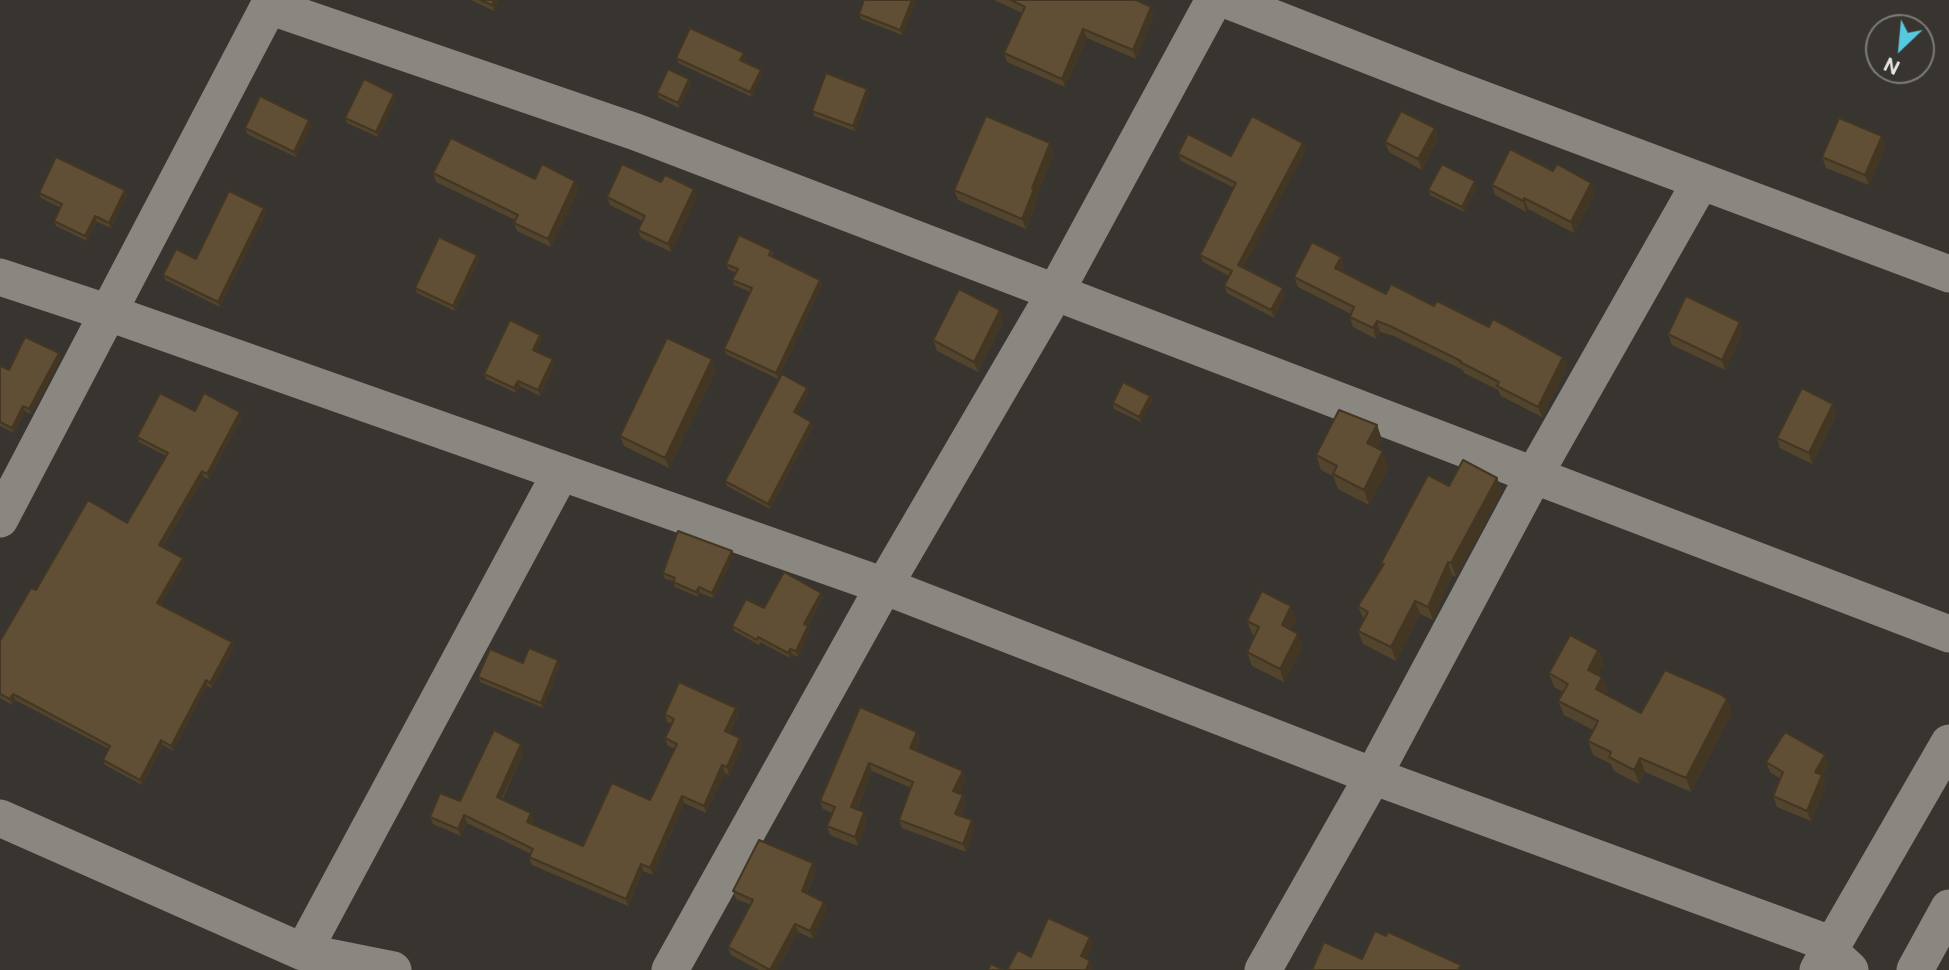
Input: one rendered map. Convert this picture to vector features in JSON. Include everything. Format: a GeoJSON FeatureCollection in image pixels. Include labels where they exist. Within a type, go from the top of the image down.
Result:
{"type":"FeatureCollection","features":[{"type":"Feature","properties":{"kind":"street"},"geometry":{"type":"LineString","coordinates":[[670,970],[884,586],[1055,293],[1214,0]]}},
{"type":"Feature","properties":{"kind":"street"},"geometry":{"type":"LineString","coordinates":[[1227,0],[1949,274]]}},
{"type":"Feature","properties":{"kind":"street"},"geometry":{"type":"LineString","coordinates":[[0,519],[270,3],[636,132],[1949,634]]}},
{"type":"Feature","properties":{"kind":"street"},"geometry":{"type":"LineString","coordinates":[[1263,970],[1373,776],[1533,477],[1701,181]]}},
{"type":"Feature","properties":{"kind":"street"},"geometry":{"type":"LineString","coordinates":[[0,277],[884,586],[1373,776],[1817,939],[1833,964],[1949,743]]}},
{"type":"Feature","properties":{"kind":"street"},"geometry":{"type":"LineString","coordinates":[[303,952],[561,472]]}},
{"type":"Feature","properties":{"kind":"street"},"geometry":{"type":"LineString","coordinates":[[0,818],[303,952],[393,970]]}},
{"type":"Feature","properties":{"kind":"street"},"geometry":{"type":"LineString","coordinates":[[1915,970],[1949,908]]}},
{"type":"Feature","properties":{"kind":"building"},"geometry":{"type":"Polygon","coordinates":[[[480,0],[494,0],[492,5],[480,0]]]}},
{"type":"Feature","properties":{"kind":"building"},"geometry":{"type":"Polygon","coordinates":[[[864,0],[912,0],[900,30],[859,14],[864,0]]]}},
{"type":"Feature","properties":{"kind":"building"},"geometry":{"type":"Polygon","coordinates":[[[1011,0],[1136,0],[1151,7],[1133,50],[1083,29],[1062,79],[1004,53],[1025,7],[1011,0]]]}},
{"type":"Feature","properties":{"kind":"building"},"geometry":{"type":"Polygon","coordinates":[[[690,28],[744,53],[740,60],[761,70],[750,92],[676,58],[690,28]]]}},
{"type":"Feature","properties":{"kind":"building"},"geometry":{"type":"Polygon","coordinates":[[[668,69],[689,79],[678,103],[657,93],[668,69]]]}},
{"type":"Feature","properties":{"kind":"building"},"geometry":{"type":"Polygon","coordinates":[[[826,73],[867,89],[853,126],[812,111],[826,73]]]}},
{"type":"Feature","properties":{"kind":"building"},"geometry":{"type":"Polygon","coordinates":[[[364,79],[394,94],[376,132],[345,118],[364,79]]]}},
{"type":"Feature","properties":{"kind":"building"},"geometry":{"type":"Polygon","coordinates":[[[260,96],[309,120],[294,152],[245,128],[260,96]]]}},
{"type":"Feature","properties":{"kind":"building"},"geometry":{"type":"Polygon","coordinates":[[[1401,111],[1435,128],[1418,159],[1385,142],[1401,111]]]}},
{"type":"Feature","properties":{"kind":"building"},"geometry":{"type":"Polygon","coordinates":[[[986,116],[1050,143],[1022,219],[954,190],[986,116]]]}},
{"type":"Feature","properties":{"kind":"building"},"geometry":{"type":"Polygon","coordinates":[[[1252,116],[1303,143],[1238,265],[1283,288],[1271,310],[1224,286],[1232,271],[1200,255],[1236,183],[1178,154],[1188,134],[1231,156],[1252,116]]]}},
{"type":"Feature","properties":{"kind":"building"},"geometry":{"type":"Polygon","coordinates":[[[1839,118],[1882,136],[1865,175],[1822,157],[1839,118]]]}},
{"type":"Feature","properties":{"kind":"building"},"geometry":{"type":"Polygon","coordinates":[[[451,138],[535,179],[542,164],[575,181],[548,239],[514,223],[518,215],[433,173],[451,138]]]}},
{"type":"Feature","properties":{"kind":"building"},"geometry":{"type":"Polygon","coordinates":[[[1510,149],[1553,171],[1557,164],[1591,183],[1571,222],[1492,185],[1510,149]]]}},
{"type":"Feature","properties":{"kind":"building"},"geometry":{"type":"Polygon","coordinates":[[[56,157],[125,190],[109,223],[95,216],[85,236],[54,221],[62,204],[39,193],[56,157]]]}},
{"type":"Feature","properties":{"kind":"building"},"geometry":{"type":"Polygon","coordinates":[[[622,164],[661,182],[665,175],[694,189],[668,244],[638,230],[645,216],[607,197],[622,164]]]}},
{"type":"Feature","properties":{"kind":"building"},"geometry":{"type":"Polygon","coordinates":[[[1442,164],[1475,181],[1462,207],[1428,190],[1442,164]]]}},
{"type":"Feature","properties":{"kind":"building"},"geometry":{"type":"Polygon","coordinates":[[[229,191],[264,208],[218,302],[163,275],[176,249],[196,259],[229,191]]]}},
{"type":"Feature","properties":{"kind":"building"},"geometry":{"type":"Polygon","coordinates":[[[739,235],[771,250],[769,255],[820,280],[776,373],[724,349],[752,288],[732,280],[738,269],[726,264],[739,235]]]}},
{"type":"Feature","properties":{"kind":"building"},"geometry":{"type":"Polygon","coordinates":[[[439,237],[477,255],[453,306],[415,288],[439,237]]]}},
{"type":"Feature","properties":{"kind":"building"},"geometry":{"type":"Polygon","coordinates":[[[1312,242],[1341,257],[1335,268],[1386,294],[1391,284],[1434,306],[1437,301],[1489,327],[1493,319],[1563,357],[1538,407],[1497,386],[1499,382],[1461,361],[1390,326],[1377,321],[1373,328],[1350,317],[1354,307],[1294,277],[1312,242]]]}},
{"type":"Feature","properties":{"kind":"building"},"geometry":{"type":"Polygon","coordinates":[[[959,289],[1000,310],[974,362],[933,340],[959,289]]]}},
{"type":"Feature","properties":{"kind":"building"},"geometry":{"type":"Polygon","coordinates":[[[1686,296],[1740,322],[1722,360],[1668,334],[1686,296]]]}},
{"type":"Feature","properties":{"kind":"building"},"geometry":{"type":"Polygon","coordinates":[[[510,320],[540,335],[533,350],[553,359],[538,390],[518,381],[514,388],[484,374],[510,320]]]}},
{"type":"Feature","properties":{"kind":"building"},"geometry":{"type":"Polygon","coordinates":[[[25,337],[59,353],[29,409],[23,406],[12,428],[0,422],[0,368],[1,366],[9,370],[25,337]]]}},
{"type":"Feature","properties":{"kind":"building"},"geometry":{"type":"Polygon","coordinates":[[[667,338],[712,359],[665,458],[620,436],[667,338]]]}},
{"type":"Feature","properties":{"kind":"building"},"geometry":{"type":"Polygon","coordinates":[[[782,374],[807,388],[794,412],[811,422],[768,504],[725,481],[782,374]]]}},
{"type":"Feature","properties":{"kind":"building"},"geometry":{"type":"Polygon","coordinates":[[[1123,382],[1150,396],[1139,417],[1113,403],[1123,382]]]}},
{"type":"Feature","properties":{"kind":"building"},"geometry":{"type":"Polygon","coordinates":[[[1802,388],[1833,404],[1809,453],[1777,438],[1802,388]]]}},
{"type":"Feature","properties":{"kind":"building"},"geometry":{"type":"Polygon","coordinates":[[[160,393],[195,411],[204,393],[240,412],[207,474],[202,471],[159,545],[183,558],[157,603],[232,642],[210,683],[206,680],[171,746],[161,740],[140,780],[103,760],[110,746],[13,694],[10,699],[0,694],[0,641],[31,588],[36,590],[88,500],[127,523],[168,453],[137,437],[160,393]]]}},
{"type":"Feature","properties":{"kind":"building"},"geometry":{"type":"Polygon","coordinates":[[[1339,410],[1377,425],[1367,443],[1383,451],[1364,490],[1333,474],[1337,466],[1316,455],[1339,410]]]}},
{"type":"Feature","properties":{"kind":"building"},"geometry":{"type":"Polygon","coordinates":[[[1463,460],[1497,478],[1451,563],[1448,562],[1428,607],[1415,601],[1391,647],[1358,631],[1368,612],[1358,606],[1384,564],[1381,563],[1428,475],[1449,486],[1463,460]]]}},
{"type":"Feature","properties":{"kind":"building"},"geometry":{"type":"Polygon","coordinates":[[[678,531],[732,551],[712,593],[699,587],[696,592],[673,582],[675,578],[663,573],[678,531]]]}},
{"type":"Feature","properties":{"kind":"building"},"geometry":{"type":"Polygon","coordinates":[[[784,572],[821,593],[804,624],[808,626],[796,651],[790,649],[788,653],[732,626],[746,599],[764,608],[784,572]]]}},
{"type":"Feature","properties":{"kind":"building"},"geometry":{"type":"Polygon","coordinates":[[[1262,591],[1291,606],[1282,625],[1298,634],[1280,669],[1247,652],[1259,627],[1247,621],[1262,591]]]}},
{"type":"Feature","properties":{"kind":"building"},"geometry":{"type":"Polygon","coordinates":[[[1570,635],[1598,650],[1588,670],[1602,677],[1596,689],[1641,713],[1665,670],[1727,699],[1686,778],[1640,758],[1634,770],[1609,757],[1611,752],[1588,741],[1598,721],[1558,701],[1568,684],[1549,673],[1570,635]]]}},
{"type":"Feature","properties":{"kind":"building"},"geometry":{"type":"Polygon","coordinates":[[[529,648],[558,660],[541,703],[478,677],[490,649],[523,663],[529,648]]]}},
{"type":"Feature","properties":{"kind":"building"},"geometry":{"type":"Polygon","coordinates":[[[679,682],[736,708],[725,731],[740,738],[727,767],[722,765],[704,806],[682,796],[650,868],[641,864],[626,899],[529,857],[533,849],[464,815],[458,829],[430,817],[440,793],[460,801],[494,730],[521,744],[497,797],[531,813],[527,822],[583,846],[612,783],[650,800],[677,744],[665,738],[674,719],[665,714],[679,682]]]}},
{"type":"Feature","properties":{"kind":"building"},"geometry":{"type":"Polygon","coordinates":[[[860,707],[917,732],[910,748],[963,771],[953,791],[963,795],[955,814],[972,820],[963,844],[899,820],[913,782],[869,763],[851,807],[864,812],[855,837],[827,826],[835,807],[820,801],[860,707]]]}},
{"type":"Feature","properties":{"kind":"building"},"geometry":{"type":"Polygon","coordinates":[[[1785,732],[1825,755],[1815,772],[1822,775],[1807,811],[1773,796],[1783,772],[1766,762],[1785,732]]]}},
{"type":"Feature","properties":{"kind":"building"},"geometry":{"type":"Polygon","coordinates":[[[759,840],[813,863],[802,891],[824,902],[810,931],[795,924],[770,970],[728,947],[753,900],[733,891],[759,840]]]}},
{"type":"Feature","properties":{"kind":"building"},"geometry":{"type":"Polygon","coordinates":[[[1048,918],[1090,937],[1081,956],[1090,961],[1086,970],[1007,970],[1018,950],[1031,957],[1048,918]]]}},
{"type":"Feature","properties":{"kind":"building"},"geometry":{"type":"Polygon","coordinates":[[[1375,931],[1386,936],[1388,932],[1461,965],[1458,970],[1312,970],[1324,942],[1362,959],[1375,931]]]}},
{"type":"Feature","properties":{"kind":"building"},"geometry":{"type":"Polygon","coordinates":[[[991,964],[1004,970],[988,970],[991,964]]]}}]}
